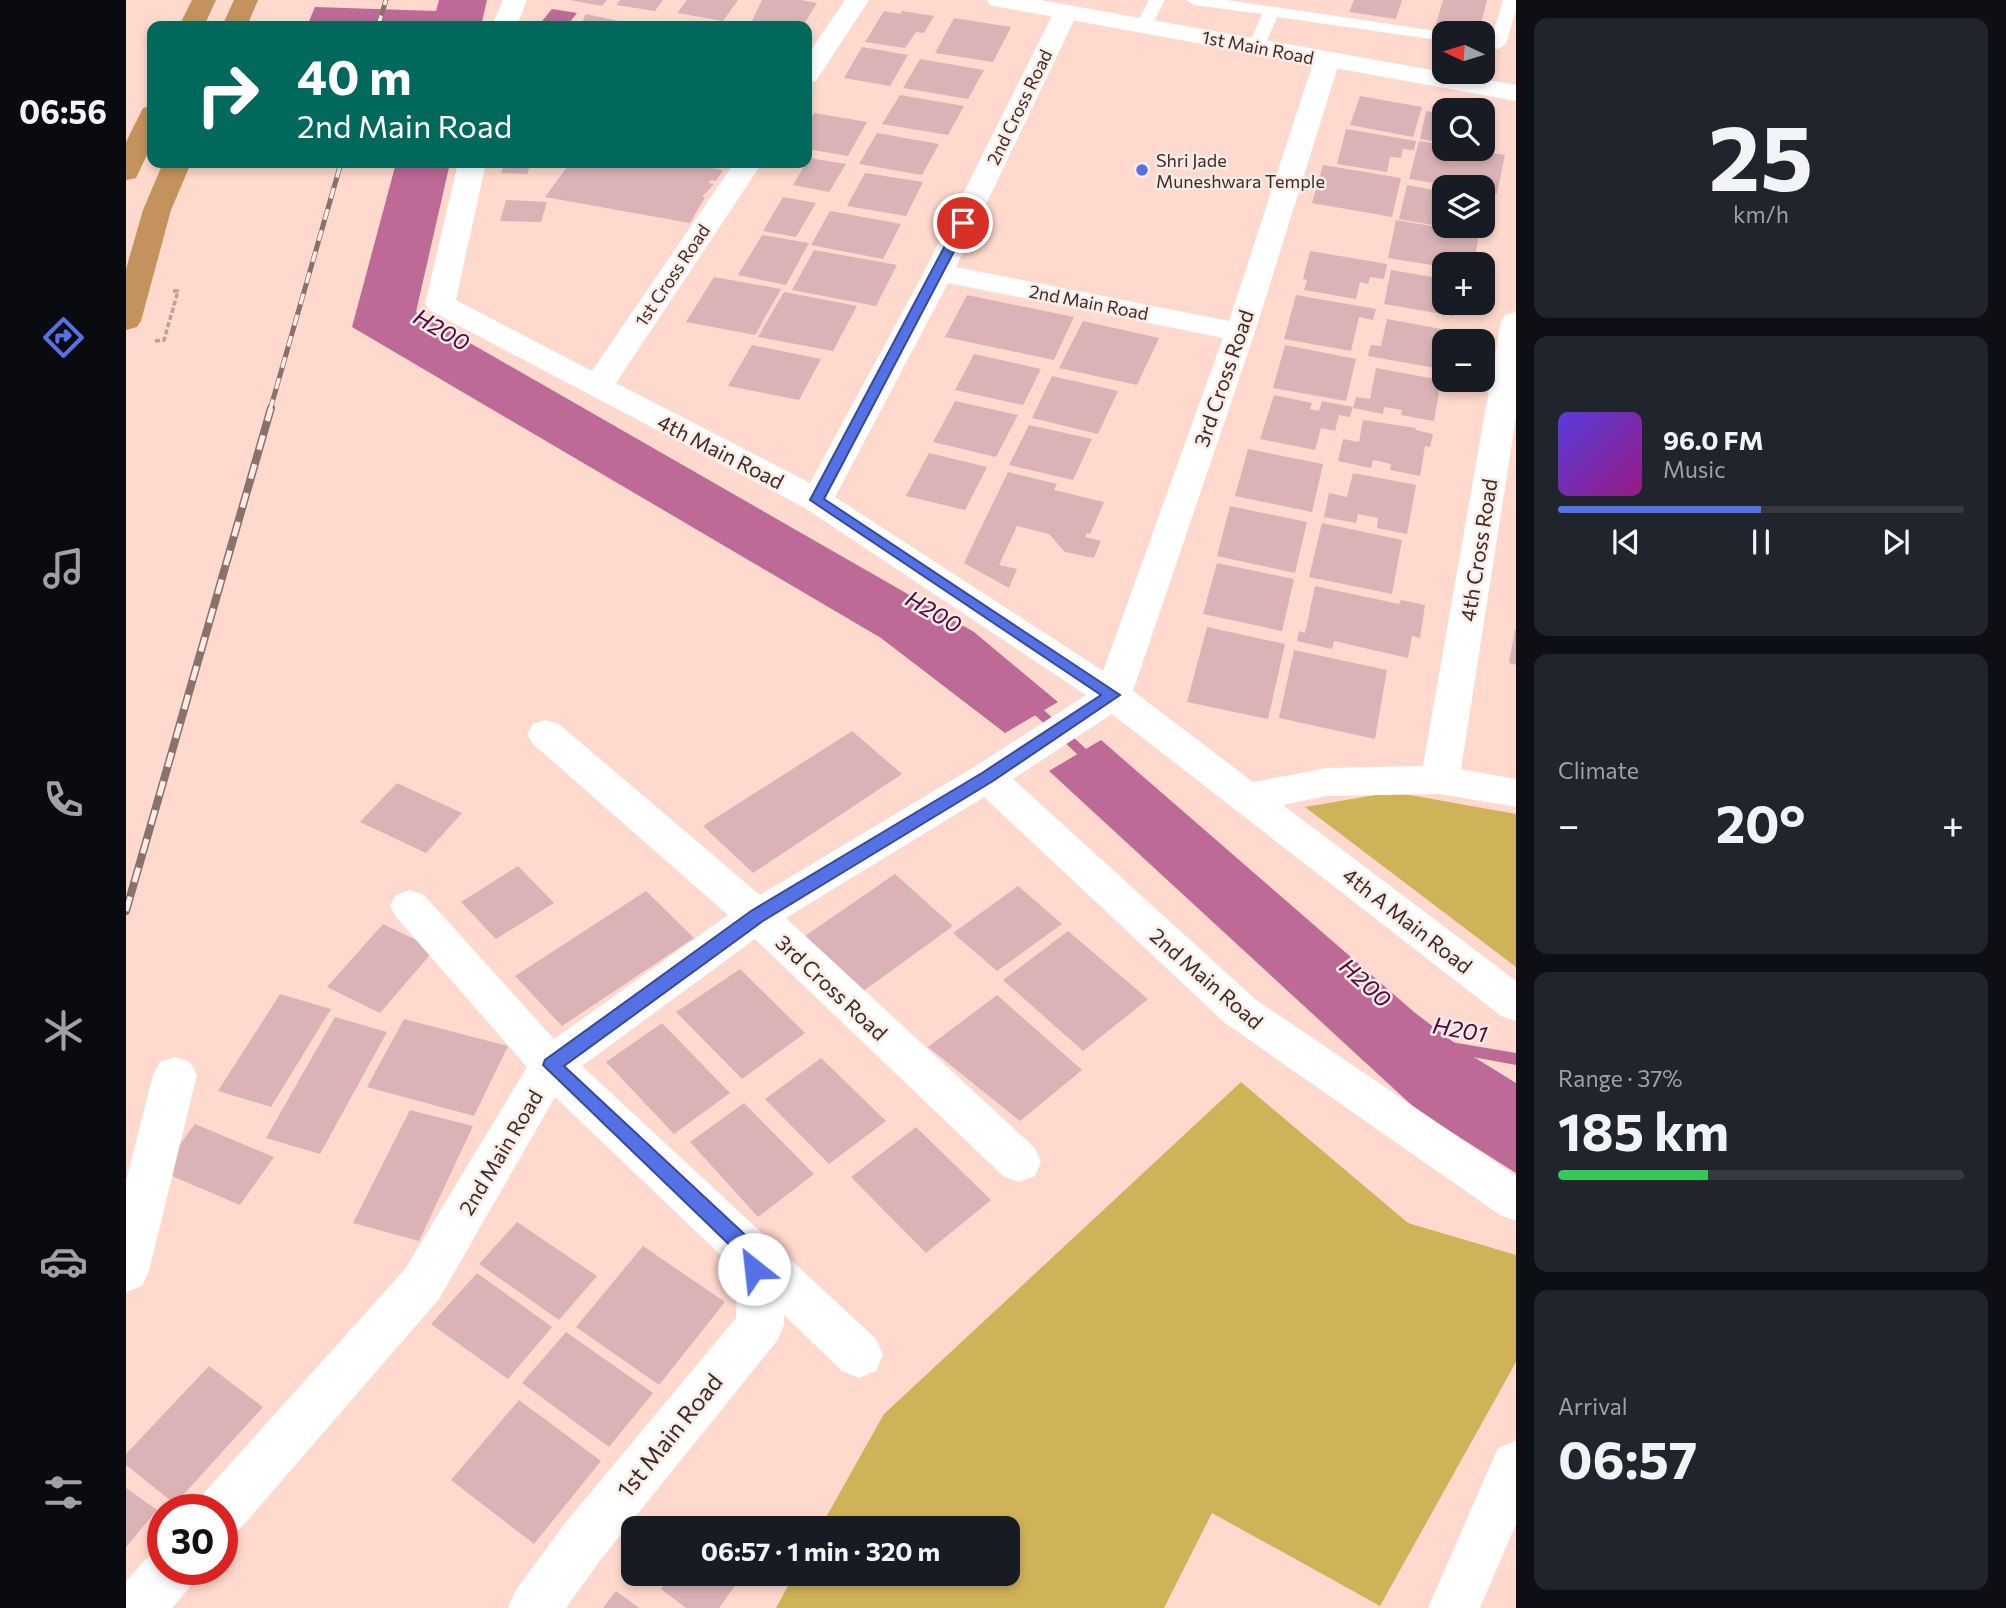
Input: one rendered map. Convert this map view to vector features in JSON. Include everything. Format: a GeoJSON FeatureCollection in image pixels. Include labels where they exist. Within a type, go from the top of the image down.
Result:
{"type":"FeatureCollection","features":[{"type":"Feature","properties":{"kind":"highway"},"geometry":{"type":"LineString","coordinates":[[194,21],[204,0]]}},
{"type":"Feature","properties":{"kind":"highway"},"geometry":{"type":"LineString","coordinates":[[237,21],[247,0]]}},
{"type":"Feature","properties":{"kind":"highway"},"geometry":{"type":"LineString","coordinates":[[126,172],[147,125]]}},
{"type":"Feature","properties":{"kind":"highway"},"geometry":{"type":"LineString","coordinates":[[126,321],[157,210],[175,168]]}},
{"type":"Feature","properties":{"kind":"street"},"geometry":{"type":"LineString","coordinates":[[507,21],[515,0]]}},
{"type":"Feature","properties":{"kind":"street"},"geometry":{"type":"LineString","coordinates":[[812,68],[857,0]]}},
{"type":"Feature","properties":{"kind":"street","name":"1st Main Road"},"geometry":{"type":"LineString","coordinates":[[999,0],[1516,93]]}},
{"type":"Feature","properties":{"kind":"street","name":"2nd Cross Road"},"geometry":{"type":"LineString","coordinates":[[817,500],[939,272],[1066,12]]}},
{"type":"Feature","properties":{"kind":"street","name":"3rd Cross Road"},"geometry":{"type":"LineString","coordinates":[[1113,695],[1240,332],[1327,60]]}},
{"type":"Feature","properties":{"kind":"street","name":"4th Main Road"},"geometry":{"type":"LineString","coordinates":[[471,168],[440,304],[817,500],[1113,695],[1258,805]]}},
{"type":"Feature","properties":{"kind":"street","name":"1st Cross Road"},"geometry":{"type":"LineString","coordinates":[[597,387],[745,168]]}},
{"type":"Feature","properties":{"kind":"street","name":"2nd Main Road"},"geometry":{"type":"LineString","coordinates":[[939,272],[1240,332]]}},
{"type":"Feature","properties":{"kind":"street","name":"4th Cross Road"},"geometry":{"type":"LineString","coordinates":[[1440,780],[1516,321]]}},
{"type":"Feature","properties":{"kind":"street","name":"2nd Main Road"},"geometry":{"type":"LineString","coordinates":[[237,1494],[422,1284],[551,1065],[757,916],[987,777],[1113,695]]}},
{"type":"Feature","properties":{"kind":"street","name":"3rd Cross Road"},"geometry":{"type":"LineString","coordinates":[[546,734],[757,916],[1019,1163]]}},
{"type":"Feature","properties":{"kind":"street","name":"2nd Main Road"},"geometry":{"type":"LineString","coordinates":[[987,777],[1240,1011],[1516,1201]]}},
{"type":"Feature","properties":{"kind":"street"},"geometry":{"type":"LineString","coordinates":[[1258,805],[1327,782],[1440,780],[1516,793]]}},
{"type":"Feature","properties":{"kind":"street","name":"4th A Main Road"},"geometry":{"type":"LineString","coordinates":[[1258,805],[1516,1004]]}},
{"type":"Feature","properties":{"kind":"street"},"geometry":{"type":"LineString","coordinates":[[410,906],[551,1065],[859,1355]]}},
{"type":"Feature","properties":{"kind":"street"},"geometry":{"type":"LineString","coordinates":[[126,1271],[175,1075]]}},
{"type":"Feature","properties":{"kind":"street","name":"1st Main Road"},"geometry":{"type":"LineString","coordinates":[[534,1608],[584,1540],[760,1325],[760,1289],[747,1249]]}},
{"type":"Feature","properties":{"kind":"street"},"geometry":{"type":"LineString","coordinates":[[1454,1608],[1516,1465]]}},
{"type":"Feature","properties":{"kind":"street"},"geometry":{"type":"LineString","coordinates":[[137,1608],[157,1585]]}},
{"type":"Feature","properties":{"kind":"lane"},"geometry":{"type":"LineString","coordinates":[[1144,25],[1157,0]]}},
{"type":"Feature","properties":{"kind":"lane"},"geometry":{"type":"LineString","coordinates":[[1194,0],[1432,34]]}},
{"type":"Feature","properties":{"kind":"lane"},"geometry":{"type":"LineString","coordinates":[[1495,43],[1498,44],[1511,0]]}},
{"type":"Feature","properties":{"kind":"lane"},"geometry":{"type":"LineString","coordinates":[[1256,47],[1271,11]]}},
{"type":"Feature","properties":{"kind":"path"},"geometry":{"type":"LineString","coordinates":[[164,340],[178,290]]}},
{"type":"Feature","properties":{"kind":"shaded area"},"geometry":{"type":"Polygon","coordinates":[[[1393,792],[1516,814],[1516,967],[1305,807],[1393,792]]]}},
{"type":"Feature","properties":{"kind":"shaded area"},"geometry":{"type":"Polygon","coordinates":[[[1241,1082],[1408,1223],[1516,1255],[1516,1362],[1380,1606],[1212,1513],[1164,1608],[776,1608],[788,1586],[1020,1586],[1020,1516],[827,1516],[884,1414],[1241,1082]]]}},
{"type":"Feature","properties":{"kind":"water"},"geometry":{"type":"Polygon","coordinates":[[[439,0],[487,0],[482,21],[309,21],[315,7],[436,11],[439,0]]]}},
{"type":"Feature","properties":{"kind":"water"},"geometry":{"type":"Polygon","coordinates":[[[552,9],[577,13],[571,21],[542,21],[552,9]]]}},
{"type":"Feature","properties":{"kind":"water"},"geometry":{"type":"Polygon","coordinates":[[[395,168],[449,168],[416,312],[974,632],[1058,702],[1005,733],[881,638],[352,327],[395,168]]]}},
{"type":"Feature","properties":{"kind":"water"},"geometry":{"type":"Polygon","coordinates":[[[1101,740],[1414,1012],[1469,1054],[1516,1083],[1516,1173],[1418,1111],[1049,771],[1101,740]]]}},
{"type":"Feature","properties":{"kind":"building"},"geometry":{"type":"Polygon","coordinates":[[[570,0],[607,0],[602,6],[570,0]]]}},
{"type":"Feature","properties":{"kind":"building"},"geometry":{"type":"Polygon","coordinates":[[[620,0],[663,0],[655,11],[616,5],[620,0]]]}},
{"type":"Feature","properties":{"kind":"building"},"geometry":{"type":"Polygon","coordinates":[[[687,0],[738,0],[723,21],[677,13],[687,0]]]}},
{"type":"Feature","properties":{"kind":"building"},"geometry":{"type":"Polygon","coordinates":[[[762,0],[801,0],[817,3],[806,21],[752,21],[762,0]]]}},
{"type":"Feature","properties":{"kind":"building"},"geometry":{"type":"Polygon","coordinates":[[[1354,0],[1402,0],[1396,19],[1349,12],[1354,0]]]}},
{"type":"Feature","properties":{"kind":"building"},"geometry":{"type":"Polygon","coordinates":[[[1443,0],[1487,0],[1482,21],[1437,21],[1443,0]]]}},
{"type":"Feature","properties":{"kind":"building"},"geometry":{"type":"Polygon","coordinates":[[[884,11],[934,16],[924,33],[916,32],[905,48],[865,42],[884,11]]]}},
{"type":"Feature","properties":{"kind":"building"},"geometry":{"type":"Polygon","coordinates":[[[586,14],[619,21],[582,21],[586,14]]]}},
{"type":"Feature","properties":{"kind":"building"},"geometry":{"type":"Polygon","coordinates":[[[954,18],[1011,27],[993,62],[935,53],[954,18]]]}},
{"type":"Feature","properties":{"kind":"building"},"geometry":{"type":"Polygon","coordinates":[[[862,47],[908,55],[890,86],[844,78],[862,47]]]}},
{"type":"Feature","properties":{"kind":"building"},"geometry":{"type":"Polygon","coordinates":[[[920,59],[984,70],[968,99],[903,88],[920,59]]]}},
{"type":"Feature","properties":{"kind":"building"},"geometry":{"type":"Polygon","coordinates":[[[900,95],[964,106],[948,135],[882,124],[900,95]]]}},
{"type":"Feature","properties":{"kind":"building"},"geometry":{"type":"Polygon","coordinates":[[[1360,96],[1422,107],[1413,137],[1350,125],[1360,96]]]}},
{"type":"Feature","properties":{"kind":"building"},"geometry":{"type":"Polygon","coordinates":[[[1426,111],[1432,112],[1432,141],[1420,139],[1426,111]]]}},
{"type":"Feature","properties":{"kind":"building"},"geometry":{"type":"Polygon","coordinates":[[[814,113],[867,122],[848,156],[812,150],[814,113]]]}},
{"type":"Feature","properties":{"kind":"building"},"geometry":{"type":"Polygon","coordinates":[[[1346,129],[1416,141],[1414,150],[1403,149],[1401,158],[1390,157],[1387,172],[1337,164],[1346,129]]]}},
{"type":"Feature","properties":{"kind":"building"},"geometry":{"type":"Polygon","coordinates":[[[877,133],[939,144],[922,175],[859,164],[877,133]]]}},
{"type":"Feature","properties":{"kind":"building"},"geometry":{"type":"Polygon","coordinates":[[[1419,141],[1432,143],[1432,161],[1495,161],[1495,154],[1505,155],[1497,194],[1495,175],[1432,175],[1432,183],[1409,179],[1419,141]]]}},
{"type":"Feature","properties":{"kind":"building"},"geometry":{"type":"Polygon","coordinates":[[[812,158],[846,164],[829,192],[793,185],[803,168],[812,168],[812,158]]]}},
{"type":"Feature","properties":{"kind":"building"},"geometry":{"type":"Polygon","coordinates":[[[1323,165],[1401,178],[1392,217],[1312,203],[1323,165]]]}},
{"type":"Feature","properties":{"kind":"building"},"geometry":{"type":"Polygon","coordinates":[[[503,168],[529,168],[527,174],[501,173],[503,168]]]}},
{"type":"Feature","properties":{"kind":"building"},"geometry":{"type":"Polygon","coordinates":[[[566,168],[723,170],[716,181],[711,180],[709,183],[714,184],[702,197],[705,197],[690,223],[545,197],[566,168]]]}},
{"type":"Feature","properties":{"kind":"building"},"geometry":{"type":"Polygon","coordinates":[[[865,173],[923,182],[906,216],[847,206],[865,173]]]}},
{"type":"Feature","properties":{"kind":"building"},"geometry":{"type":"Polygon","coordinates":[[[1407,185],[1432,190],[1432,225],[1399,219],[1407,185]]]}},
{"type":"Feature","properties":{"kind":"building"},"geometry":{"type":"Polygon","coordinates":[[[783,197],[816,203],[796,237],[763,231],[783,197]]]}},
{"type":"Feature","properties":{"kind":"building"},"geometry":{"type":"Polygon","coordinates":[[[506,200],[547,202],[541,222],[500,221],[506,200]]]}},
{"type":"Feature","properties":{"kind":"building"},"geometry":{"type":"Polygon","coordinates":[[[830,211],[901,224],[883,259],[811,245],[830,211]]]}},
{"type":"Feature","properties":{"kind":"building"},"geometry":{"type":"Polygon","coordinates":[[[1396,220],[1432,226],[1432,238],[1478,238],[1476,252],[1432,252],[1432,265],[1388,258],[1396,220]]]}},
{"type":"Feature","properties":{"kind":"building"},"geometry":{"type":"Polygon","coordinates":[[[762,235],[809,243],[786,285],[738,275],[762,235]]]}},
{"type":"Feature","properties":{"kind":"building"},"geometry":{"type":"Polygon","coordinates":[[[814,250],[897,265],[876,306],[792,290],[814,250]]]}},
{"type":"Feature","properties":{"kind":"building"},"geometry":{"type":"Polygon","coordinates":[[[1310,251],[1387,264],[1384,279],[1370,277],[1368,284],[1360,282],[1356,299],[1304,290],[1307,280],[1303,279],[1310,251]]]}},
{"type":"Feature","properties":{"kind":"building"},"geometry":{"type":"Polygon","coordinates":[[[1391,270],[1432,277],[1432,312],[1384,304],[1391,270]]]}},
{"type":"Feature","properties":{"kind":"building"},"geometry":{"type":"Polygon","coordinates":[[[714,277],[781,289],[755,335],[686,322],[714,277]]]}},
{"type":"Feature","properties":{"kind":"building"},"geometry":{"type":"Polygon","coordinates":[[[784,292],[857,306],[833,351],[758,337],[784,292]]]}},
{"type":"Feature","properties":{"kind":"building"},"geometry":{"type":"Polygon","coordinates":[[[967,295],[1074,317],[1054,360],[945,337],[967,295]]]}},
{"type":"Feature","properties":{"kind":"building"},"geometry":{"type":"Polygon","coordinates":[[[1296,295],[1376,309],[1373,320],[1359,317],[1351,351],[1284,339],[1296,295]]]}},
{"type":"Feature","properties":{"kind":"building"},"geometry":{"type":"Polygon","coordinates":[[[1387,319],[1442,329],[1432,329],[1432,367],[1368,356],[1371,345],[1381,346],[1387,319]]]}},
{"type":"Feature","properties":{"kind":"building"},"geometry":{"type":"Polygon","coordinates":[[[1083,321],[1159,338],[1137,385],[1059,368],[1083,321]]]}},
{"type":"Feature","properties":{"kind":"building"},"geometry":{"type":"Polygon","coordinates":[[[752,345],[821,359],[799,400],[728,386],[752,345]]]}},
{"type":"Feature","properties":{"kind":"building"},"geometry":{"type":"Polygon","coordinates":[[[1285,345],[1356,359],[1346,401],[1273,388],[1285,345]]]}},
{"type":"Feature","properties":{"kind":"building"},"geometry":{"type":"Polygon","coordinates":[[[974,354],[1041,369],[1023,405],[955,390],[974,354]]]}},
{"type":"Feature","properties":{"kind":"building"},"geometry":{"type":"Polygon","coordinates":[[[1376,368],[1432,378],[1432,392],[1439,392],[1434,421],[1401,415],[1402,410],[1384,407],[1383,414],[1353,408],[1356,397],[1370,399],[1376,368]]]}},
{"type":"Feature","properties":{"kind":"building"},"geometry":{"type":"Polygon","coordinates":[[[1052,376],[1118,391],[1098,434],[1032,418],[1052,376]]]}},
{"type":"Feature","properties":{"kind":"building"},"geometry":{"type":"Polygon","coordinates":[[[1274,395],[1312,403],[1310,409],[1319,411],[1322,401],[1353,407],[1350,417],[1339,415],[1335,431],[1321,428],[1315,450],[1260,439],[1274,395]]]}},
{"type":"Feature","properties":{"kind":"building"},"geometry":{"type":"Polygon","coordinates":[[[955,401],[1018,415],[996,457],[933,442],[955,401]]]}},
{"type":"Feature","properties":{"kind":"building"},"geometry":{"type":"Polygon","coordinates":[[[1363,420],[1416,428],[1415,430],[1433,434],[1430,447],[1425,446],[1420,476],[1390,470],[1391,464],[1373,460],[1371,468],[1338,461],[1343,439],[1359,442],[1363,420]]]}},
{"type":"Feature","properties":{"kind":"building"},"geometry":{"type":"Polygon","coordinates":[[[1029,425],[1092,439],[1073,480],[1009,465],[1029,425]]]}},
{"type":"Feature","properties":{"kind":"building"},"geometry":{"type":"Polygon","coordinates":[[[1248,449],[1323,464],[1312,512],[1235,496],[1248,449]]]}},
{"type":"Feature","properties":{"kind":"building"},"geometry":{"type":"Polygon","coordinates":[[[929,453],[987,467],[965,510],[906,496],[929,453]]]}},
{"type":"Feature","properties":{"kind":"building"},"geometry":{"type":"Polygon","coordinates":[[[1008,472],[1057,484],[1054,490],[1104,502],[1090,534],[1087,533],[1085,537],[1101,541],[1094,558],[1065,552],[1049,534],[1017,526],[999,565],[1017,569],[1009,588],[964,563],[1008,472]]]}},
{"type":"Feature","properties":{"kind":"building"},"geometry":{"type":"Polygon","coordinates":[[[1353,473],[1416,485],[1407,534],[1377,528],[1378,518],[1358,514],[1356,523],[1324,517],[1329,493],[1347,497],[1353,473]]]}},
{"type":"Feature","properties":{"kind":"building"},"geometry":{"type":"Polygon","coordinates":[[[1230,506],[1307,522],[1295,573],[1217,556],[1230,506]]]}},
{"type":"Feature","properties":{"kind":"building"},"geometry":{"type":"Polygon","coordinates":[[[1322,523],[1402,540],[1392,594],[1309,577],[1322,523]]]}},
{"type":"Feature","properties":{"kind":"building"},"geometry":{"type":"Polygon","coordinates":[[[1217,563],[1294,579],[1282,631],[1203,614],[1217,563]]]}},
{"type":"Feature","properties":{"kind":"building"},"geometry":{"type":"Polygon","coordinates":[[[1315,586],[1399,604],[1401,600],[1425,605],[1420,638],[1412,636],[1408,658],[1334,641],[1332,649],[1297,641],[1299,631],[1305,633],[1315,586]]]}},
{"type":"Feature","properties":{"kind":"building"},"geometry":{"type":"Polygon","coordinates":[[[1207,627],[1285,644],[1268,719],[1187,702],[1207,627]]]}},
{"type":"Feature","properties":{"kind":"building"},"geometry":{"type":"Polygon","coordinates":[[[1516,630],[1516,665],[1509,663],[1516,630]]]}},
{"type":"Feature","properties":{"kind":"building"},"geometry":{"type":"Polygon","coordinates":[[[1294,650],[1387,670],[1375,739],[1279,718],[1294,650]]]}},
{"type":"Feature","properties":{"kind":"building"},"geometry":{"type":"Polygon","coordinates":[[[852,731],[902,774],[753,873],[703,826],[852,731]]]}},
{"type":"Feature","properties":{"kind":"building"},"geometry":{"type":"Polygon","coordinates":[[[397,783],[462,813],[426,853],[360,822],[397,783]]]}},
{"type":"Feature","properties":{"kind":"building"},"geometry":{"type":"Polygon","coordinates":[[[518,866],[554,903],[496,939],[461,902],[518,866]]]}},
{"type":"Feature","properties":{"kind":"building"},"geometry":{"type":"Polygon","coordinates":[[[895,874],[953,926],[858,995],[799,940],[895,874]]]}},
{"type":"Feature","properties":{"kind":"building"},"geometry":{"type":"Polygon","coordinates":[[[1018,886],[1062,924],[997,971],[953,933],[1018,886]]]}},
{"type":"Feature","properties":{"kind":"building"},"geometry":{"type":"Polygon","coordinates":[[[646,891],[694,938],[562,1026],[515,976],[646,891]]]}},
{"type":"Feature","properties":{"kind":"building"},"geometry":{"type":"Polygon","coordinates":[[[383,924],[435,949],[380,1013],[327,987],[383,924]]]}},
{"type":"Feature","properties":{"kind":"building"},"geometry":{"type":"Polygon","coordinates":[[[1068,931],[1148,999],[1083,1051],[1003,980],[1068,931]]]}},
{"type":"Feature","properties":{"kind":"building"},"geometry":{"type":"Polygon","coordinates":[[[740,969],[805,1033],[742,1079],[676,1012],[740,969]]]}},
{"type":"Feature","properties":{"kind":"building"},"geometry":{"type":"Polygon","coordinates":[[[280,994],[331,1009],[271,1107],[218,1091],[280,994]]]}},
{"type":"Feature","properties":{"kind":"building"},"geometry":{"type":"Polygon","coordinates":[[[997,995],[1082,1070],[1020,1121],[928,1047],[997,995]]]}},
{"type":"Feature","properties":{"kind":"building"},"geometry":{"type":"Polygon","coordinates":[[[335,1017],[387,1032],[320,1154],[266,1138],[335,1017]]]}},
{"type":"Feature","properties":{"kind":"building"},"geometry":{"type":"Polygon","coordinates":[[[404,1019],[508,1046],[474,1116],[367,1087],[404,1019]]]}},
{"type":"Feature","properties":{"kind":"building"},"geometry":{"type":"Polygon","coordinates":[[[662,1023],[730,1093],[674,1134],[606,1062],[662,1023]]]}},
{"type":"Feature","properties":{"kind":"building"},"geometry":{"type":"Polygon","coordinates":[[[821,1058],[886,1121],[829,1164],[765,1099],[821,1058]]]}},
{"type":"Feature","properties":{"kind":"building"},"geometry":{"type":"Polygon","coordinates":[[[744,1103],[814,1174],[758,1217],[690,1142],[744,1103]]]}},
{"type":"Feature","properties":{"kind":"building"},"geometry":{"type":"Polygon","coordinates":[[[410,1110],[473,1126],[419,1241],[353,1223],[410,1110]]]}},
{"type":"Feature","properties":{"kind":"building"},"geometry":{"type":"Polygon","coordinates":[[[195,1124],[274,1157],[240,1205],[160,1171],[195,1124]]]}},
{"type":"Feature","properties":{"kind":"building"},"geometry":{"type":"Polygon","coordinates":[[[916,1127],[991,1200],[926,1253],[851,1177],[916,1127]]]}},
{"type":"Feature","properties":{"kind":"building"},"geometry":{"type":"Polygon","coordinates":[[[517,1222],[597,1276],[559,1320],[479,1264],[517,1222]]]}},
{"type":"Feature","properties":{"kind":"building"},"geometry":{"type":"Polygon","coordinates":[[[643,1246],[725,1302],[659,1385],[576,1327],[643,1246]]]}},
{"type":"Feature","properties":{"kind":"building"},"geometry":{"type":"Polygon","coordinates":[[[477,1273],[552,1327],[508,1379],[431,1324],[477,1273]]]}},
{"type":"Feature","properties":{"kind":"building"},"geometry":{"type":"Polygon","coordinates":[[[566,1332],[653,1393],[609,1447],[522,1383],[566,1332]]]}},
{"type":"Feature","properties":{"kind":"building"},"geometry":{"type":"Polygon","coordinates":[[[209,1366],[263,1407],[184,1494],[162,1494],[126,1465],[126,1454],[209,1366]]]}},
{"type":"Feature","properties":{"kind":"building"},"geometry":{"type":"Polygon","coordinates":[[[519,1400],[601,1461],[534,1544],[451,1480],[519,1400]]]}},
{"type":"Feature","properties":{"kind":"building"},"geometry":{"type":"Polygon","coordinates":[[[126,1488],[147,1503],[147,1522],[126,1547],[126,1488]]]}},
{"type":"Feature","properties":{"kind":"building"},"geometry":{"type":"Polygon","coordinates":[[[663,1586],[735,1586],[719,1608],[686,1608],[661,1589],[663,1586]]]}},
{"type":"Feature","properties":{"kind":"building"},"geometry":{"type":"Polygon","coordinates":[[[616,1591],[639,1608],[603,1608],[616,1591]]]}},
{"type":"Feature","properties":{"kind":"waterway","name":"H200"},"geometry":{"type":"LineString","coordinates":[[1028,702],[1094,763]]}},
{"type":"Feature","properties":{"kind":"waterway","name":"H201"},"geometry":{"type":"LineString","coordinates":[[1451,1048],[1516,1059]]}},
{"type":"Feature","properties":{"kind":"railway"},"geometry":{"type":"LineString","coordinates":[[380,21],[386,0]]}},
{"type":"Feature","properties":{"kind":"railway"},"geometry":{"type":"LineString","coordinates":[[270,410],[340,168]]}},
{"type":"Feature","properties":{"kind":"railway"},"geometry":{"type":"LineString","coordinates":[[126,911],[271,408]]}},
{"type":"Feature","properties":{"kind":"place","name":"Shri Jade Muneshwara Temple"},"geometry":{"type":"Point","coordinates":[1142,170]}},
{"type":"Feature","properties":{"kind":"route"},"geometry":{"type":"LineString","coordinates":[[754,1269],[747,1249],[551,1065],[757,916],[987,777],[1113,695],[817,500],[963,223]]}}]}
